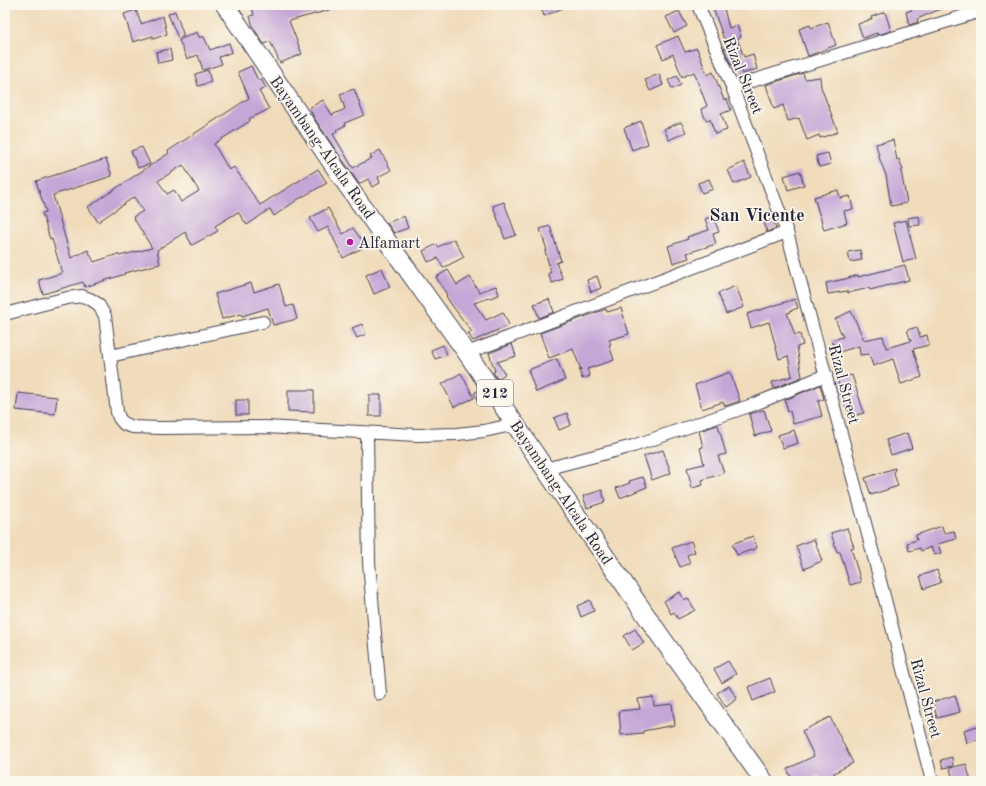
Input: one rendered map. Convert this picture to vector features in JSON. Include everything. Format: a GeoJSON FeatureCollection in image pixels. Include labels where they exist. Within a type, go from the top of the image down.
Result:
{"type":"FeatureCollection","features":[{"type":"Feature","properties":{"kind":"main road","name":"Bayambang-Alcala Road"},"geometry":{"type":"LineString","coordinates":[[225,5],[347,185],[468,353],[661,637],[764,781]]}},
{"type":"Feature","properties":{"kind":"street","name":"Rizal Street"},"geometry":{"type":"LineString","coordinates":[[698,5],[732,87],[787,232],[932,781]]}},
{"type":"Feature","properties":{"kind":"street"},"geometry":{"type":"LineString","coordinates":[[732,87],[981,11]]}},
{"type":"Feature","properties":{"kind":"street"},"geometry":{"type":"LineString","coordinates":[[468,353],[787,232]]}},
{"type":"Feature","properties":{"kind":"street"},"geometry":{"type":"LineString","coordinates":[[5,314],[67,298],[82,296],[98,304],[105,316],[117,412],[119,418],[124,424],[133,427],[265,427],[417,435],[457,434],[484,431],[515,424]]}},
{"type":"Feature","properties":{"kind":"street"},"geometry":{"type":"LineString","coordinates":[[110,356],[263,322]]}},
{"type":"Feature","properties":{"kind":"street"},"geometry":{"type":"LineString","coordinates":[[546,469],[640,444],[755,404],[826,375]]}},
{"type":"Feature","properties":{"kind":"street"},"geometry":{"type":"LineString","coordinates":[[367,432],[369,562],[380,694]]}},
{"type":"Feature","properties":{"kind":"building"},"geometry":{"type":"Polygon","coordinates":[[[251,5],[336,5],[337,8],[289,21],[302,54],[280,63],[270,41],[264,44],[253,27],[250,16],[254,15],[251,5]]]}},
{"type":"Feature","properties":{"kind":"building"},"geometry":{"type":"Polygon","coordinates":[[[540,5],[570,5],[544,16],[540,5]]]}},
{"type":"Feature","properties":{"kind":"building"},"geometry":{"type":"Polygon","coordinates":[[[712,5],[723,5],[729,28],[737,25],[741,37],[737,39],[744,57],[753,54],[757,69],[742,74],[738,62],[731,65],[724,48],[727,48],[712,5]]]}},
{"type":"Feature","properties":{"kind":"building"},"geometry":{"type":"Polygon","coordinates":[[[910,5],[950,5],[917,19],[918,22],[909,25],[906,12],[912,10],[910,5]]]}},
{"type":"Feature","properties":{"kind":"building"},"geometry":{"type":"Polygon","coordinates":[[[136,10],[141,24],[163,16],[167,34],[153,39],[153,36],[133,42],[124,14],[136,10]]]}},
{"type":"Feature","properties":{"kind":"building"},"geometry":{"type":"Polygon","coordinates":[[[175,11],[184,36],[178,38],[168,14],[175,11]]]}},
{"type":"Feature","properties":{"kind":"building"},"geometry":{"type":"Polygon","coordinates":[[[679,11],[687,26],[674,33],[666,17],[679,11]]]}},
{"type":"Feature","properties":{"kind":"building"},"geometry":{"type":"Polygon","coordinates":[[[885,12],[891,31],[877,35],[877,33],[863,38],[858,24],[885,12]]]}},
{"type":"Feature","properties":{"kind":"building"},"geometry":{"type":"Polygon","coordinates":[[[828,22],[836,45],[808,56],[799,29],[810,25],[811,28],[828,22]]]}},
{"type":"Feature","properties":{"kind":"building"},"geometry":{"type":"Polygon","coordinates":[[[197,32],[199,37],[204,37],[210,50],[229,43],[232,52],[219,57],[222,64],[203,70],[198,55],[187,59],[179,40],[197,32]]]}},
{"type":"Feature","properties":{"kind":"building"},"geometry":{"type":"Polygon","coordinates":[[[678,36],[685,52],[697,48],[707,75],[713,72],[724,100],[727,99],[731,110],[721,114],[727,130],[715,134],[710,119],[706,120],[701,109],[707,106],[694,72],[682,77],[673,54],[663,59],[657,45],[678,36]]]}},
{"type":"Feature","properties":{"kind":"building"},"geometry":{"type":"Polygon","coordinates":[[[170,49],[172,60],[158,63],[156,52],[170,49]]]}},
{"type":"Feature","properties":{"kind":"building"},"geometry":{"type":"Polygon","coordinates":[[[251,66],[258,80],[261,79],[266,88],[259,91],[269,109],[249,119],[250,121],[214,144],[229,170],[234,167],[260,205],[318,169],[327,183],[297,200],[274,216],[270,209],[247,225],[238,212],[215,226],[218,231],[192,245],[185,232],[157,250],[160,264],[124,273],[125,274],[85,287],[83,282],[43,294],[39,280],[62,273],[52,239],[50,239],[42,213],[46,212],[36,181],[106,159],[112,176],[53,195],[71,258],[88,250],[94,262],[118,254],[119,256],[152,248],[133,217],[143,211],[134,197],[98,222],[88,207],[169,153],[168,151],[249,98],[238,72],[251,66]],[[183,165],[158,181],[167,194],[174,190],[181,202],[199,191],[183,165]]]}},
{"type":"Feature","properties":{"kind":"building"},"geometry":{"type":"Polygon","coordinates":[[[208,70],[211,82],[198,86],[195,74],[208,70]]]}},
{"type":"Feature","properties":{"kind":"building"},"geometry":{"type":"Polygon","coordinates":[[[803,73],[805,79],[820,77],[821,87],[838,132],[820,138],[819,135],[807,140],[799,118],[788,121],[783,105],[774,109],[766,85],[803,73]]]}},
{"type":"Feature","properties":{"kind":"building"},"geometry":{"type":"Polygon","coordinates":[[[659,74],[663,85],[650,91],[645,80],[659,74]]]}},
{"type":"Feature","properties":{"kind":"building"},"geometry":{"type":"Polygon","coordinates":[[[677,76],[681,85],[672,89],[668,80],[677,76]]]}},
{"type":"Feature","properties":{"kind":"building"},"geometry":{"type":"Polygon","coordinates":[[[354,89],[364,115],[345,123],[346,125],[336,130],[337,132],[333,134],[353,168],[372,158],[370,156],[380,150],[391,170],[378,177],[380,183],[372,187],[368,179],[359,184],[316,121],[309,108],[323,100],[332,115],[345,109],[340,94],[354,89]]]}},
{"type":"Feature","properties":{"kind":"building"},"geometry":{"type":"Polygon","coordinates":[[[641,121],[648,144],[632,150],[624,128],[641,121]]]}},
{"type":"Feature","properties":{"kind":"building"},"geometry":{"type":"Polygon","coordinates":[[[681,122],[686,132],[669,140],[664,129],[681,122]]]}},
{"type":"Feature","properties":{"kind":"building"},"geometry":{"type":"Polygon","coordinates":[[[893,140],[897,160],[899,159],[903,170],[901,171],[907,203],[891,206],[886,175],[876,144],[893,140]]]}},
{"type":"Feature","properties":{"kind":"building"},"geometry":{"type":"Polygon","coordinates":[[[142,147],[150,164],[138,168],[131,151],[142,147]]]}},
{"type":"Feature","properties":{"kind":"building"},"geometry":{"type":"Polygon","coordinates":[[[828,153],[831,164],[819,167],[816,156],[828,153]]]}},
{"type":"Feature","properties":{"kind":"building"},"geometry":{"type":"Polygon","coordinates":[[[744,162],[751,177],[734,184],[728,170],[744,162]]]}},
{"type":"Feature","properties":{"kind":"building"},"geometry":{"type":"Polygon","coordinates":[[[800,171],[804,185],[788,190],[784,176],[800,171]]]}},
{"type":"Feature","properties":{"kind":"building"},"geometry":{"type":"Polygon","coordinates":[[[709,179],[713,189],[702,193],[698,183],[709,179]]]}},
{"type":"Feature","properties":{"kind":"building"},"geometry":{"type":"Polygon","coordinates":[[[838,190],[840,198],[850,196],[853,209],[844,211],[847,223],[824,230],[814,197],[838,190]]]}},
{"type":"Feature","properties":{"kind":"building"},"geometry":{"type":"Polygon","coordinates":[[[504,202],[516,235],[505,239],[493,206],[504,202]]]}},
{"type":"Feature","properties":{"kind":"building"},"geometry":{"type":"Polygon","coordinates":[[[328,208],[343,234],[353,228],[366,246],[343,258],[328,227],[318,232],[310,218],[328,208]]]}},
{"type":"Feature","properties":{"kind":"building"},"geometry":{"type":"Polygon","coordinates":[[[772,215],[776,228],[767,232],[763,218],[772,215]]]}},
{"type":"Feature","properties":{"kind":"building"},"geometry":{"type":"Polygon","coordinates":[[[404,216],[408,228],[394,233],[387,223],[404,216]]]}},
{"type":"Feature","properties":{"kind":"building"},"geometry":{"type":"Polygon","coordinates":[[[713,216],[719,232],[713,234],[716,244],[687,253],[689,258],[673,263],[668,246],[688,239],[687,237],[709,230],[705,219],[713,216]]]}},
{"type":"Feature","properties":{"kind":"building"},"geometry":{"type":"Polygon","coordinates":[[[919,216],[920,225],[909,226],[908,218],[919,216]]]}},
{"type":"Feature","properties":{"kind":"building"},"geometry":{"type":"Polygon","coordinates":[[[906,220],[916,259],[903,262],[893,223],[906,220]]]}},
{"type":"Feature","properties":{"kind":"building"},"geometry":{"type":"Polygon","coordinates":[[[550,226],[561,261],[556,263],[563,279],[552,283],[548,274],[551,272],[545,251],[547,250],[540,229],[550,226]]]}},
{"type":"Feature","properties":{"kind":"building"},"geometry":{"type":"Polygon","coordinates":[[[454,239],[464,257],[443,268],[438,258],[428,262],[423,251],[437,244],[438,247],[454,239]]]}},
{"type":"Feature","properties":{"kind":"building"},"geometry":{"type":"Polygon","coordinates":[[[860,250],[862,260],[850,262],[848,252],[860,250]]]}},
{"type":"Feature","properties":{"kind":"building"},"geometry":{"type":"Polygon","coordinates":[[[905,265],[909,280],[870,290],[869,288],[848,293],[847,291],[828,294],[826,283],[858,275],[858,277],[905,265]]]}},
{"type":"Feature","properties":{"kind":"building"},"geometry":{"type":"Polygon","coordinates":[[[382,268],[390,287],[374,294],[366,275],[382,268]]]}},
{"type":"Feature","properties":{"kind":"building"},"geometry":{"type":"Polygon","coordinates":[[[448,270],[457,285],[470,277],[479,292],[496,286],[499,295],[474,303],[486,320],[503,312],[509,325],[473,341],[468,333],[472,332],[451,304],[436,277],[448,270]]]}},
{"type":"Feature","properties":{"kind":"building"},"geometry":{"type":"Polygon","coordinates":[[[597,276],[601,288],[591,292],[587,280],[597,276]]]}},
{"type":"Feature","properties":{"kind":"building"},"geometry":{"type":"Polygon","coordinates":[[[251,283],[254,292],[279,284],[286,307],[293,305],[297,319],[273,325],[268,308],[242,316],[241,314],[222,319],[215,294],[251,283]]]}},
{"type":"Feature","properties":{"kind":"building"},"geometry":{"type":"Polygon","coordinates":[[[736,286],[744,307],[726,314],[718,293],[736,286]]]}},
{"type":"Feature","properties":{"kind":"building"},"geometry":{"type":"Polygon","coordinates":[[[549,299],[554,312],[539,318],[534,304],[549,299]]]}},
{"type":"Feature","properties":{"kind":"building"},"geometry":{"type":"Polygon","coordinates":[[[795,299],[798,308],[787,313],[795,335],[800,334],[803,345],[797,347],[802,377],[774,388],[772,382],[792,376],[788,356],[779,359],[769,322],[751,328],[747,314],[795,299]]]}},
{"type":"Feature","properties":{"kind":"building"},"geometry":{"type":"Polygon","coordinates":[[[621,308],[629,334],[609,340],[611,344],[609,345],[614,360],[587,369],[590,376],[582,379],[579,370],[581,370],[573,349],[549,358],[540,333],[606,309],[607,312],[621,308]]]}},
{"type":"Feature","properties":{"kind":"building"},"geometry":{"type":"Polygon","coordinates":[[[851,311],[864,340],[883,336],[886,348],[911,341],[907,330],[917,327],[920,337],[927,335],[929,345],[913,349],[922,377],[901,384],[893,359],[873,366],[869,354],[860,355],[859,346],[836,353],[832,340],[843,337],[835,319],[851,311]]]}},
{"type":"Feature","properties":{"kind":"building"},"geometry":{"type":"Polygon","coordinates":[[[362,324],[366,334],[357,338],[352,328],[362,324]]]}},
{"type":"Feature","properties":{"kind":"building"},"geometry":{"type":"Polygon","coordinates":[[[512,344],[516,356],[497,362],[505,374],[497,379],[493,372],[495,371],[489,353],[512,344]]]}},
{"type":"Feature","properties":{"kind":"building"},"geometry":{"type":"Polygon","coordinates":[[[443,345],[447,355],[435,359],[431,350],[443,345]]]}},
{"type":"Feature","properties":{"kind":"building"},"geometry":{"type":"Polygon","coordinates":[[[557,359],[565,380],[536,392],[528,370],[557,359]]]}},
{"type":"Feature","properties":{"kind":"building"},"geometry":{"type":"Polygon","coordinates":[[[730,372],[740,401],[725,406],[723,402],[702,409],[695,385],[730,372]]]}},
{"type":"Feature","properties":{"kind":"building"},"geometry":{"type":"Polygon","coordinates":[[[461,373],[474,398],[454,407],[442,384],[461,373]]]}},
{"type":"Feature","properties":{"kind":"building"},"geometry":{"type":"Polygon","coordinates":[[[852,375],[864,413],[849,417],[837,379],[852,375]]]}},
{"type":"Feature","properties":{"kind":"building"},"geometry":{"type":"Polygon","coordinates":[[[820,385],[824,399],[818,401],[822,416],[793,424],[790,411],[788,411],[785,400],[820,385]]]}},
{"type":"Feature","properties":{"kind":"building"},"geometry":{"type":"Polygon","coordinates":[[[288,390],[314,390],[314,412],[288,411],[288,390]]]}},
{"type":"Feature","properties":{"kind":"building"},"geometry":{"type":"Polygon","coordinates":[[[479,390],[485,398],[478,401],[474,393],[479,390]]]}},
{"type":"Feature","properties":{"kind":"building"},"geometry":{"type":"Polygon","coordinates":[[[18,393],[57,397],[55,414],[16,410],[18,393]]]}},
{"type":"Feature","properties":{"kind":"building"},"geometry":{"type":"Polygon","coordinates":[[[369,395],[381,395],[381,416],[369,416],[369,395]]]}},
{"type":"Feature","properties":{"kind":"building"},"geometry":{"type":"Polygon","coordinates":[[[236,400],[248,400],[248,415],[236,415],[236,400]]]}},
{"type":"Feature","properties":{"kind":"building"},"geometry":{"type":"Polygon","coordinates":[[[764,410],[771,431],[755,436],[749,414],[764,410]]]}},
{"type":"Feature","properties":{"kind":"building"},"geometry":{"type":"Polygon","coordinates":[[[567,413],[571,425],[559,430],[554,418],[567,413]]]}},
{"type":"Feature","properties":{"kind":"building"},"geometry":{"type":"Polygon","coordinates":[[[718,425],[726,454],[718,456],[724,473],[702,480],[703,485],[692,488],[687,468],[704,464],[700,448],[703,447],[699,431],[718,425]]]}},
{"type":"Feature","properties":{"kind":"building"},"geometry":{"type":"Polygon","coordinates":[[[794,430],[798,443],[783,448],[778,435],[794,430]]]}},
{"type":"Feature","properties":{"kind":"building"},"geometry":{"type":"Polygon","coordinates":[[[907,433],[912,448],[891,455],[886,440],[907,433]]]}},
{"type":"Feature","properties":{"kind":"building"},"geometry":{"type":"Polygon","coordinates":[[[663,450],[671,473],[652,480],[644,456],[663,450]]]}},
{"type":"Feature","properties":{"kind":"building"},"geometry":{"type":"Polygon","coordinates":[[[895,468],[894,474],[898,486],[871,495],[865,478],[895,468]]]}},
{"type":"Feature","properties":{"kind":"building"},"geometry":{"type":"Polygon","coordinates":[[[643,477],[647,487],[620,498],[616,488],[630,483],[629,481],[643,477]]]}},
{"type":"Feature","properties":{"kind":"building"},"geometry":{"type":"Polygon","coordinates":[[[602,490],[605,502],[587,508],[583,496],[602,490]]]}},
{"type":"Feature","properties":{"kind":"building"},"geometry":{"type":"Polygon","coordinates":[[[942,526],[944,533],[954,531],[956,539],[938,544],[941,553],[934,555],[931,547],[921,551],[920,548],[909,551],[907,543],[917,540],[916,535],[942,526]]]}},
{"type":"Feature","properties":{"kind":"building"},"geometry":{"type":"Polygon","coordinates":[[[847,528],[854,547],[851,548],[861,582],[850,585],[840,552],[837,552],[831,533],[847,528]]]}},
{"type":"Feature","properties":{"kind":"building"},"geometry":{"type":"Polygon","coordinates":[[[753,536],[757,548],[737,555],[732,544],[753,536]]]}},
{"type":"Feature","properties":{"kind":"building"},"geometry":{"type":"Polygon","coordinates":[[[814,539],[822,561],[804,569],[796,546],[814,539]]]}},
{"type":"Feature","properties":{"kind":"building"},"geometry":{"type":"Polygon","coordinates":[[[691,541],[695,552],[687,555],[690,563],[680,567],[672,548],[691,541]]]}},
{"type":"Feature","properties":{"kind":"building"},"geometry":{"type":"Polygon","coordinates":[[[937,570],[941,582],[924,589],[920,576],[937,570]]]}},
{"type":"Feature","properties":{"kind":"building"},"geometry":{"type":"Polygon","coordinates":[[[680,592],[684,600],[688,598],[695,610],[678,619],[674,612],[671,614],[664,601],[680,592]]]}},
{"type":"Feature","properties":{"kind":"building"},"geometry":{"type":"Polygon","coordinates":[[[590,600],[594,611],[581,617],[577,606],[590,600]]]}},
{"type":"Feature","properties":{"kind":"building"},"geometry":{"type":"Polygon","coordinates":[[[635,629],[644,643],[632,650],[624,636],[635,629]]]}},
{"type":"Feature","properties":{"kind":"building"},"geometry":{"type":"Polygon","coordinates":[[[728,661],[736,674],[722,683],[714,669],[728,661]]]}},
{"type":"Feature","properties":{"kind":"building"},"geometry":{"type":"Polygon","coordinates":[[[770,678],[775,692],[753,701],[748,687],[770,678]]]}},
{"type":"Feature","properties":{"kind":"building"},"geometry":{"type":"Polygon","coordinates":[[[729,686],[737,699],[726,707],[717,693],[729,686]]]}},
{"type":"Feature","properties":{"kind":"building"},"geometry":{"type":"Polygon","coordinates":[[[955,695],[960,712],[937,718],[933,702],[955,695]]]}},
{"type":"Feature","properties":{"kind":"building"},"geometry":{"type":"Polygon","coordinates":[[[653,697],[654,706],[672,704],[675,725],[643,731],[643,733],[621,735],[619,711],[640,709],[638,699],[653,697]]]}},
{"type":"Feature","properties":{"kind":"building"},"geometry":{"type":"Polygon","coordinates":[[[830,717],[853,763],[834,773],[837,781],[821,781],[819,775],[808,781],[793,781],[787,769],[814,756],[802,731],[830,717]]]}},
{"type":"Feature","properties":{"kind":"building"},"geometry":{"type":"Polygon","coordinates":[[[977,726],[980,739],[967,743],[964,730],[977,726]]]}},
{"type":"Feature","properties":{"kind":"building"},"geometry":{"type":"Polygon","coordinates":[[[952,757],[953,766],[943,768],[941,760],[952,757]]]}},
{"type":"Feature","properties":{"kind":"building"},"geometry":{"type":"Polygon","coordinates":[[[966,764],[971,781],[953,781],[950,768],[966,764]]]}},
{"type":"Feature","properties":{"kind":"place","name":"Alfamart"},"geometry":{"type":"Point","coordinates":[350,242]}},
{"type":"Feature","properties":{"kind":"district","name":"San Vicente"},"geometry":{"type":"Point","coordinates":[757,215]}}]}
